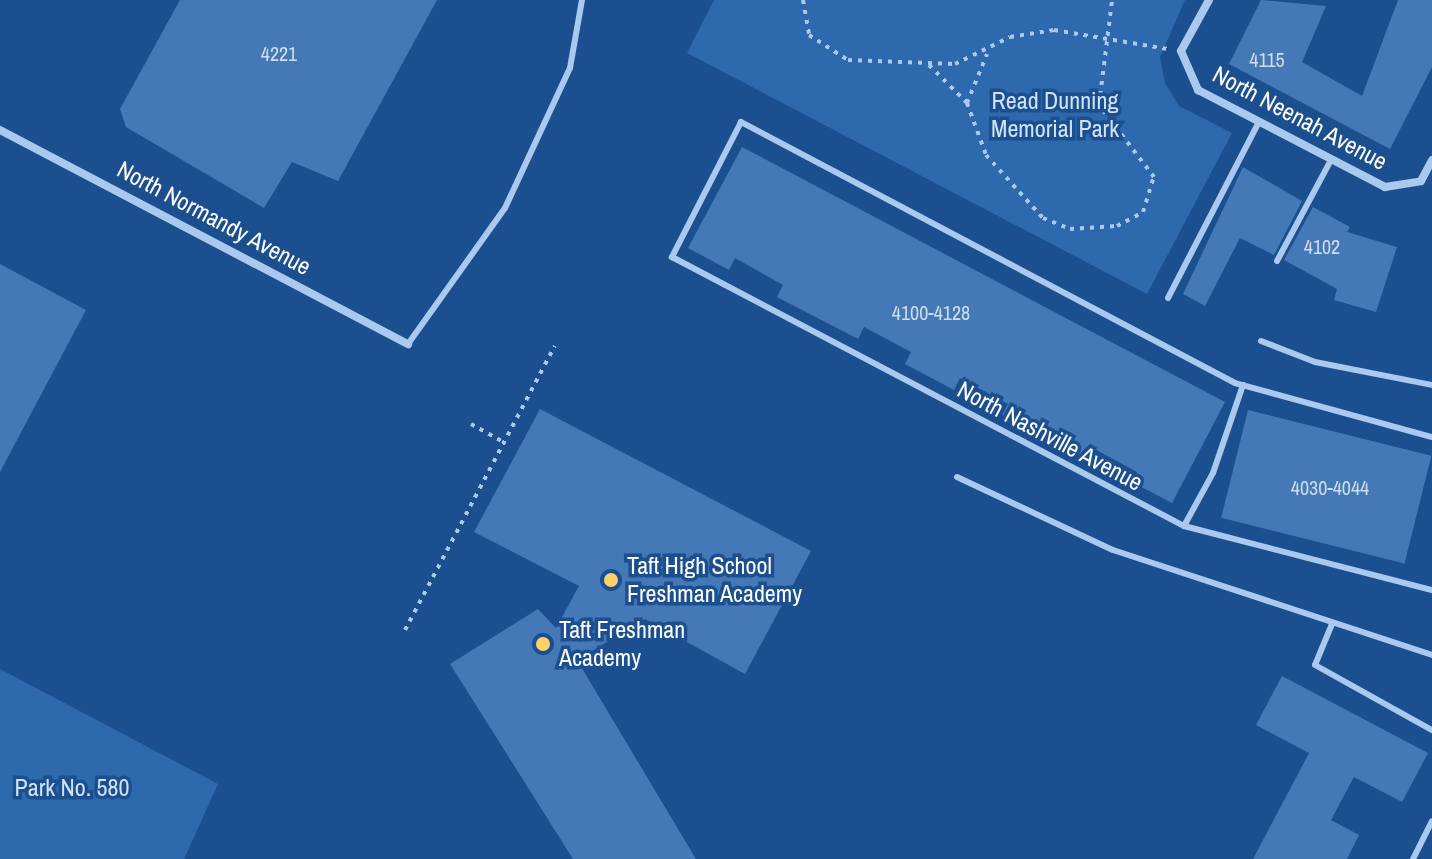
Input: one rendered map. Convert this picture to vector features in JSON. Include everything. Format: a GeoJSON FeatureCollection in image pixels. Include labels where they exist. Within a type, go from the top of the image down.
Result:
{"type":"FeatureCollection","features":[{"type":"Feature","properties":{"kind":"street"},"geometry":{"type":"LineString","coordinates":[[1181,51],[1209,0]]}},
{"type":"Feature","properties":{"kind":"street","name":"North Neenah Avenue"},"geometry":{"type":"LineString","coordinates":[[1181,51],[1198,90],[1385,187],[1421,181],[1432,160]]}},
{"type":"Feature","properties":{"kind":"street","name":"North Normandy Avenue"},"geometry":{"type":"LineString","coordinates":[[0,130],[408,344]]}},
{"type":"Feature","properties":{"kind":"lane"},"geometry":{"type":"LineString","coordinates":[[408,344],[505,208],[570,68],[582,0]]}},
{"type":"Feature","properties":{"kind":"lane","name":"North Nashville Avenue"},"geometry":{"type":"LineString","coordinates":[[1243,385],[741,122],[672,257],[1184,526],[1432,590]]}},
{"type":"Feature","properties":{"kind":"lane"},"geometry":{"type":"LineString","coordinates":[[1168,298],[1259,122]]}},
{"type":"Feature","properties":{"kind":"lane"},"geometry":{"type":"LineString","coordinates":[[1277,261],[1331,160]]}},
{"type":"Feature","properties":{"kind":"lane"},"geometry":{"type":"LineString","coordinates":[[1261,341],[1315,362],[1432,385]]}},
{"type":"Feature","properties":{"kind":"lane"},"geometry":{"type":"LineString","coordinates":[[1184,526],[1213,473],[1243,385],[1432,437]]}},
{"type":"Feature","properties":{"kind":"lane"},"geometry":{"type":"LineString","coordinates":[[957,477],[1113,550],[1432,655]]}},
{"type":"Feature","properties":{"kind":"lane"},"geometry":{"type":"LineString","coordinates":[[1332,624],[1315,665],[1432,730]]}},
{"type":"Feature","properties":{"kind":"lane"},"geometry":{"type":"LineString","coordinates":[[1413,859],[1432,821]]}},
{"type":"Feature","properties":{"kind":"path"},"geometry":{"type":"LineString","coordinates":[[803,0],[801,17],[823,50],[848,60],[929,65],[988,53],[1035,31],[1105,38],[1181,51]]}},
{"type":"Feature","properties":{"kind":"path"},"geometry":{"type":"LineString","coordinates":[[929,65],[967,103],[986,155],[1043,218],[1070,229],[1129,222],[1143,212],[1154,177],[1099,105],[1112,0]]}},
{"type":"Feature","properties":{"kind":"path"},"geometry":{"type":"LineString","coordinates":[[967,103],[988,53]]}},
{"type":"Feature","properties":{"kind":"path"},"geometry":{"type":"LineString","coordinates":[[405,630],[555,346]]}},
{"type":"Feature","properties":{"kind":"path"},"geometry":{"type":"LineString","coordinates":[[471,424],[504,442]]}},
{"type":"Feature","properties":{"kind":"green space","name":"Read Dunning Memorial Park"},"geometry":{"type":"Polygon","coordinates":[[[714,0],[1185,0],[1160,57],[1165,83],[1179,106],[1232,133],[1147,294],[687,53],[714,0]]]}},
{"type":"Feature","properties":{"kind":"green space","name":"Park No. 580"},"geometry":{"type":"Polygon","coordinates":[[[0,669],[218,784],[184,859],[0,859],[0,669]]]}},
{"type":"Feature","properties":{"kind":"building"},"geometry":{"type":"Polygon","coordinates":[[[180,0],[437,0],[338,181],[292,162],[264,208],[126,127],[120,109],[180,0]]]}},
{"type":"Feature","properties":{"kind":"building"},"geometry":{"type":"Polygon","coordinates":[[[1261,0],[1326,6],[1302,62],[1362,96],[1398,0],[1432,0],[1432,67],[1390,149],[1229,64],[1261,0]]]}},
{"type":"Feature","properties":{"kind":"building"},"geometry":{"type":"Polygon","coordinates":[[[742,147],[1225,402],[1172,503],[1132,482],[1137,472],[1089,446],[1083,457],[1002,415],[1008,404],[960,378],[954,390],[905,364],[911,352],[864,327],[858,339],[777,297],[783,285],[735,258],[729,270],[688,248],[742,147]]]}},
{"type":"Feature","properties":{"kind":"building"},"geometry":{"type":"Polygon","coordinates":[[[1243,167],[1302,201],[1274,255],[1240,238],[1205,306],[1183,294],[1243,167]]]}},
{"type":"Feature","properties":{"kind":"building"},"geometry":{"type":"Polygon","coordinates":[[[1313,207],[1350,227],[1347,232],[1397,247],[1376,312],[1334,300],[1337,289],[1284,260],[1313,207]]]}},
{"type":"Feature","properties":{"kind":"building"},"geometry":{"type":"Polygon","coordinates":[[[0,264],[86,310],[0,472],[0,264]]]}},
{"type":"Feature","properties":{"kind":"building","name":"Taft Freshman Academy"},"geometry":{"type":"Polygon","coordinates":[[[540,409],[811,551],[745,674],[645,619],[577,660],[696,859],[573,859],[450,664],[538,609],[556,628],[579,586],[474,532],[540,409]]]}},
{"type":"Feature","properties":{"kind":"building"},"geometry":{"type":"Polygon","coordinates":[[[1248,410],[1431,456],[1405,563],[1221,518],[1248,410]]]}},
{"type":"Feature","properties":{"kind":"building"},"geometry":{"type":"Polygon","coordinates":[[[1282,676],[1428,753],[1402,802],[1354,777],[1331,820],[1359,835],[1347,859],[1253,859],[1309,753],[1256,725],[1282,676]]]}},
{"type":"Feature","properties":{"kind":"place","name":"Taft High School Freshman Academy"},"geometry":{"type":"Point","coordinates":[611,580]}},
{"type":"Feature","properties":{"kind":"place","name":"Taft Freshman Academy"},"geometry":{"type":"Point","coordinates":[543,644]}}]}
